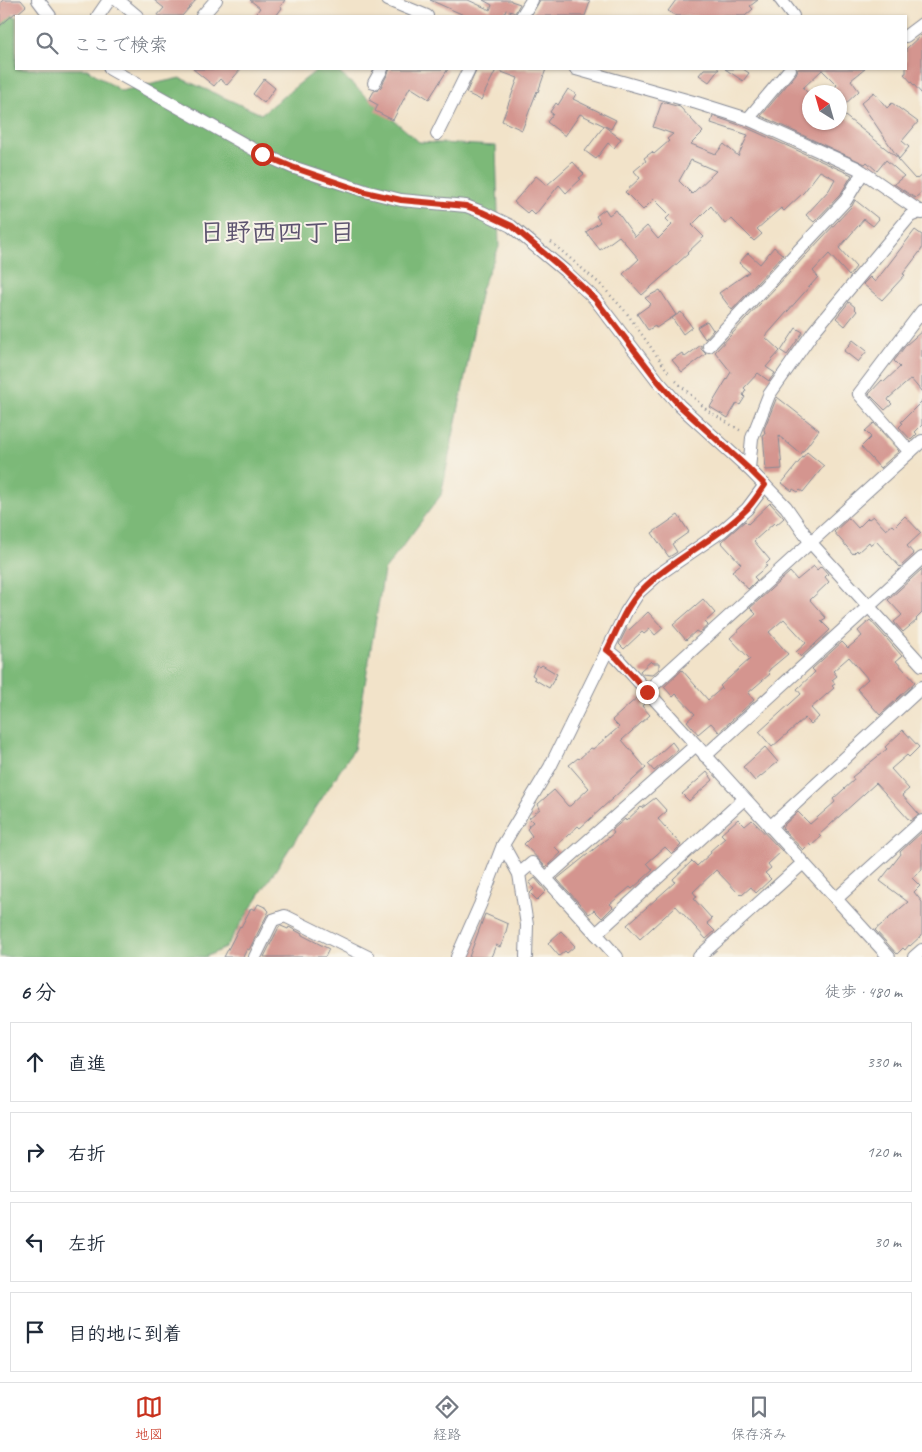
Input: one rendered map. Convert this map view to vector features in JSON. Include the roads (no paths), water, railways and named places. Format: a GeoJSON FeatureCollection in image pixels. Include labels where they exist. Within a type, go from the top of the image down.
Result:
{"type":"FeatureCollection","features":[{"type":"Feature","properties":{"kind":"street"},"geometry":{"type":"LineString","coordinates":[[38,0],[49,15]]}},
{"type":"Feature","properties":{"kind":"street"},"geometry":{"type":"LineString","coordinates":[[99,15],[109,0]]}},
{"type":"Feature","properties":{"kind":"street"},"geometry":{"type":"LineString","coordinates":[[118,0],[136,15]]}},
{"type":"Feature","properties":{"kind":"street"},"geometry":{"type":"LineString","coordinates":[[203,15],[216,0]]}},
{"type":"Feature","properties":{"kind":"street"},"geometry":{"type":"LineString","coordinates":[[388,0],[413,14]]}},
{"type":"Feature","properties":{"kind":"street"},"geometry":{"type":"LineString","coordinates":[[523,15],[532,0]]}},
{"type":"Feature","properties":{"kind":"street"},"geometry":{"type":"LineString","coordinates":[[781,0],[792,15]]}},
{"type":"Feature","properties":{"kind":"street"},"geometry":{"type":"LineString","coordinates":[[907,35],[922,24]]}},
{"type":"Feature","properties":{"kind":"street"},"geometry":{"type":"LineString","coordinates":[[112,70],[262,154],[292,167],[365,192],[401,200],[466,206],[512,226],[595,299],[658,381],[680,406],[749,469],[786,507],[811,543],[922,665]]}},
{"type":"Feature","properties":{"kind":"street"},"geometry":{"type":"LineString","coordinates":[[374,83],[381,70]]}},
{"type":"Feature","properties":{"kind":"street"},"geometry":{"type":"LineString","coordinates":[[437,134],[469,70]]}},
{"type":"Feature","properties":{"kind":"street"},"geometry":{"type":"LineString","coordinates":[[580,70],[697,103],[748,120],[857,168],[922,212]]}},
{"type":"Feature","properties":{"kind":"street"},"geometry":{"type":"LineString","coordinates":[[748,120],[789,70]]}},
{"type":"Feature","properties":{"kind":"street"},"geometry":{"type":"LineString","coordinates":[[708,346],[846,200],[863,172]]}},
{"type":"Feature","properties":{"kind":"street"},"geometry":{"type":"LineString","coordinates":[[749,469],[752,438],[769,394],[820,324],[910,216],[922,212]]}},
{"type":"Feature","properties":{"kind":"street"},"geometry":{"type":"LineString","coordinates":[[910,452],[859,394],[922,311]]}},
{"type":"Feature","properties":{"kind":"street"},"geometry":{"type":"LineString","coordinates":[[647,692],[922,441]]}},
{"type":"Feature","properties":{"kind":"street"},"geometry":{"type":"LineString","coordinates":[[457,957],[480,905],[503,844],[550,766],[626,612],[639,592],[658,575],[722,531],[748,509],[765,485]]}},
{"type":"Feature","properties":{"kind":"street"},"geometry":{"type":"LineString","coordinates":[[705,756],[922,558]]}},
{"type":"Feature","properties":{"kind":"street"},"geometry":{"type":"LineString","coordinates":[[607,650],[617,658],[889,957]]}},
{"type":"Feature","properties":{"kind":"street"},"geometry":{"type":"LineString","coordinates":[[770,827],[922,688]]}},
{"type":"Feature","properties":{"kind":"street"},"geometry":{"type":"LineString","coordinates":[[546,878],[696,746]]}},
{"type":"Feature","properties":{"kind":"street"},"geometry":{"type":"LineString","coordinates":[[596,934],[744,799]]}},
{"type":"Feature","properties":{"kind":"street"},"geometry":{"type":"LineString","coordinates":[[836,899],[922,821]]}},
{"type":"Feature","properties":{"kind":"street"},"geometry":{"type":"LineString","coordinates":[[503,844],[519,874],[527,925],[526,957]]}},
{"type":"Feature","properties":{"kind":"street"},"geometry":{"type":"LineString","coordinates":[[519,874],[532,863],[617,957]]}},
{"type":"Feature","properties":{"kind":"street"},"geometry":{"type":"LineString","coordinates":[[699,957],[803,863]]}},
{"type":"Feature","properties":{"kind":"street"},"geometry":{"type":"LineString","coordinates":[[254,957],[273,920],[285,916],[368,957]]}},
{"type":"Feature","properties":{"kind":"street"},"geometry":{"type":"LineString","coordinates":[[914,957],[922,950]]}},
{"type":"Feature","properties":{"kind":"district","name":"日野西四丁目"},"geometry":{"type":"Point","coordinates":[277,232]}}]}
